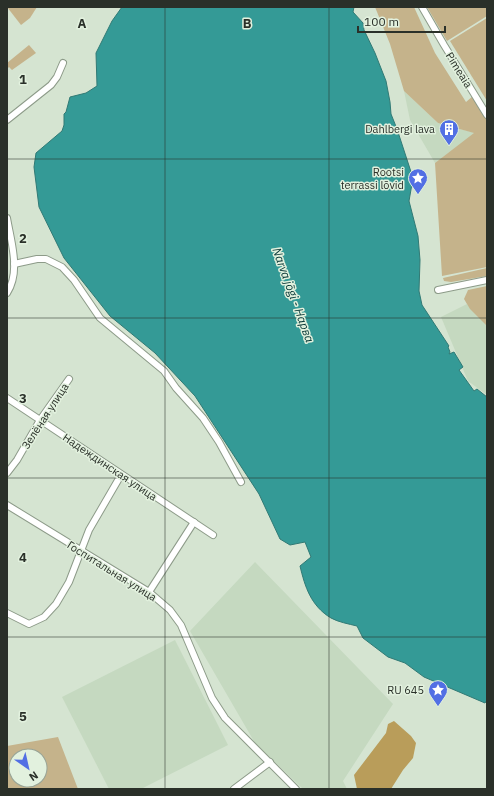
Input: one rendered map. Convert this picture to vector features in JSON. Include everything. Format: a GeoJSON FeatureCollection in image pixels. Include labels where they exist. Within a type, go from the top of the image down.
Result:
{"type":"FeatureCollection","features":[{"type":"Feature","properties":{"kind":"street","name":"Pimeaia"},"geometry":{"type":"LineString","coordinates":[[422,7],[487,115]]}},
{"type":"Feature","properties":{"kind":"street"},"geometry":{"type":"LineString","coordinates":[[7,120],[51,85],[57,78],[63,63]]}},
{"type":"Feature","properties":{"kind":"street"},"geometry":{"type":"LineString","coordinates":[[7,218],[14,264],[12,284],[7,293]]}},
{"type":"Feature","properties":{"kind":"street"},"geometry":{"type":"LineString","coordinates":[[14,264],[37,259],[46,259],[62,267],[74,280],[100,318],[164,371],[176,388],[202,418],[219,442],[241,482]]}},
{"type":"Feature","properties":{"kind":"street"},"geometry":{"type":"LineString","coordinates":[[438,290],[487,280]]}},
{"type":"Feature","properties":{"kind":"street","name":"Зелёная улица"},"geometry":{"type":"LineString","coordinates":[[7,473],[17,460],[40,420],[69,379]]}},
{"type":"Feature","properties":{"kind":"street","name":"Надеждинская улица"},"geometry":{"type":"LineString","coordinates":[[7,398],[213,535]]}},
{"type":"Feature","properties":{"kind":"street"},"geometry":{"type":"LineString","coordinates":[[7,613],[29,624],[44,617],[56,604],[69,582],[89,530],[121,475]]}},
{"type":"Feature","properties":{"kind":"street","name":"Госпитальная улица"},"geometry":{"type":"LineString","coordinates":[[7,505],[149,592],[170,610],[181,625],[207,687],[218,708],[296,789]]}},
{"type":"Feature","properties":{"kind":"street"},"geometry":{"type":"LineString","coordinates":[[149,592],[194,522]]}},
{"type":"Feature","properties":{"kind":"street"},"geometry":{"type":"LineString","coordinates":[[234,789],[270,762]]}},
{"type":"Feature","properties":{"kind":"shaded area"},"geometry":{"type":"Polygon","coordinates":[[[7,7],[37,7],[30,18],[21,25],[7,7]]]}},
{"type":"Feature","properties":{"kind":"shaded area"},"geometry":{"type":"Polygon","coordinates":[[[375,7],[414,7],[435,53],[466,102],[473,96],[487,118],[487,267],[442,276],[435,163],[474,133],[438,123],[404,91],[390,44],[375,7]]]}},
{"type":"Feature","properties":{"kind":"shaded area"},"geometry":{"type":"Polygon","coordinates":[[[427,7],[487,7],[487,16],[447,41],[427,7]]]}},
{"type":"Feature","properties":{"kind":"shaded area"},"geometry":{"type":"Polygon","coordinates":[[[487,18],[487,101],[450,41],[487,18]]]}},
{"type":"Feature","properties":{"kind":"shaded area"},"geometry":{"type":"Polygon","coordinates":[[[29,45],[36,53],[12,70],[9,67],[7,69],[7,63],[29,45]]]}},
{"type":"Feature","properties":{"kind":"shaded area"},"geometry":{"type":"Polygon","coordinates":[[[404,91],[438,123],[475,133],[435,163],[410,120],[404,91]]]}},
{"type":"Feature","properties":{"kind":"shaded area"},"geometry":{"type":"Polygon","coordinates":[[[487,268],[487,276],[451,282],[444,281],[443,278],[487,268]]]}},
{"type":"Feature","properties":{"kind":"shaded area"},"geometry":{"type":"Polygon","coordinates":[[[487,286],[487,326],[470,309],[464,299],[468,290],[487,286]]]}},
{"type":"Feature","properties":{"kind":"shaded area"},"geometry":{"type":"Polygon","coordinates":[[[467,304],[487,324],[487,395],[468,381],[441,317],[467,304]]]}},
{"type":"Feature","properties":{"kind":"shaded area"},"geometry":{"type":"Polygon","coordinates":[[[255,562],[393,704],[343,781],[347,789],[303,789],[255,743],[190,631],[255,562]]]}},
{"type":"Feature","properties":{"kind":"shaded area"},"geometry":{"type":"Polygon","coordinates":[[[175,640],[228,745],[141,789],[109,789],[62,697],[175,640]]]}},
{"type":"Feature","properties":{"kind":"shaded area"},"geometry":{"type":"Polygon","coordinates":[[[394,721],[411,736],[416,743],[413,758],[403,770],[391,789],[357,789],[354,775],[386,733],[388,724],[394,721]]]}},
{"type":"Feature","properties":{"kind":"shaded area"},"geometry":{"type":"Polygon","coordinates":[[[58,737],[78,789],[7,789],[7,746],[58,737]]]}},
{"type":"Feature","properties":{"kind":"water","name":"Narva jõgi - Нарва"},"geometry":{"type":"Polygon","coordinates":[[[122,7],[354,7],[353,12],[363,23],[364,30],[386,81],[391,114],[413,178],[409,201],[418,236],[420,260],[419,291],[422,305],[449,346],[449,354],[454,352],[463,367],[459,370],[474,391],[477,389],[487,397],[487,700],[485,703],[424,677],[405,663],[388,657],[363,638],[357,626],[331,618],[318,608],[307,589],[300,566],[311,557],[305,542],[290,545],[280,539],[259,494],[195,396],[155,353],[110,316],[64,258],[39,207],[34,167],[36,153],[62,131],[64,125],[64,114],[66,112],[70,97],[86,93],[97,86],[96,53],[112,21],[122,7]]]}},
{"type":"Feature","properties":{"kind":"place","name":"Dahlbergi lava"},"geometry":{"type":"Point","coordinates":[449,146]}},
{"type":"Feature","properties":{"kind":"place","name":"Rootsi terrassi lõvid"},"geometry":{"type":"Point","coordinates":[418,195]}},
{"type":"Feature","properties":{"kind":"place","name":"RU 645"},"geometry":{"type":"Point","coordinates":[438,707]}}]}
